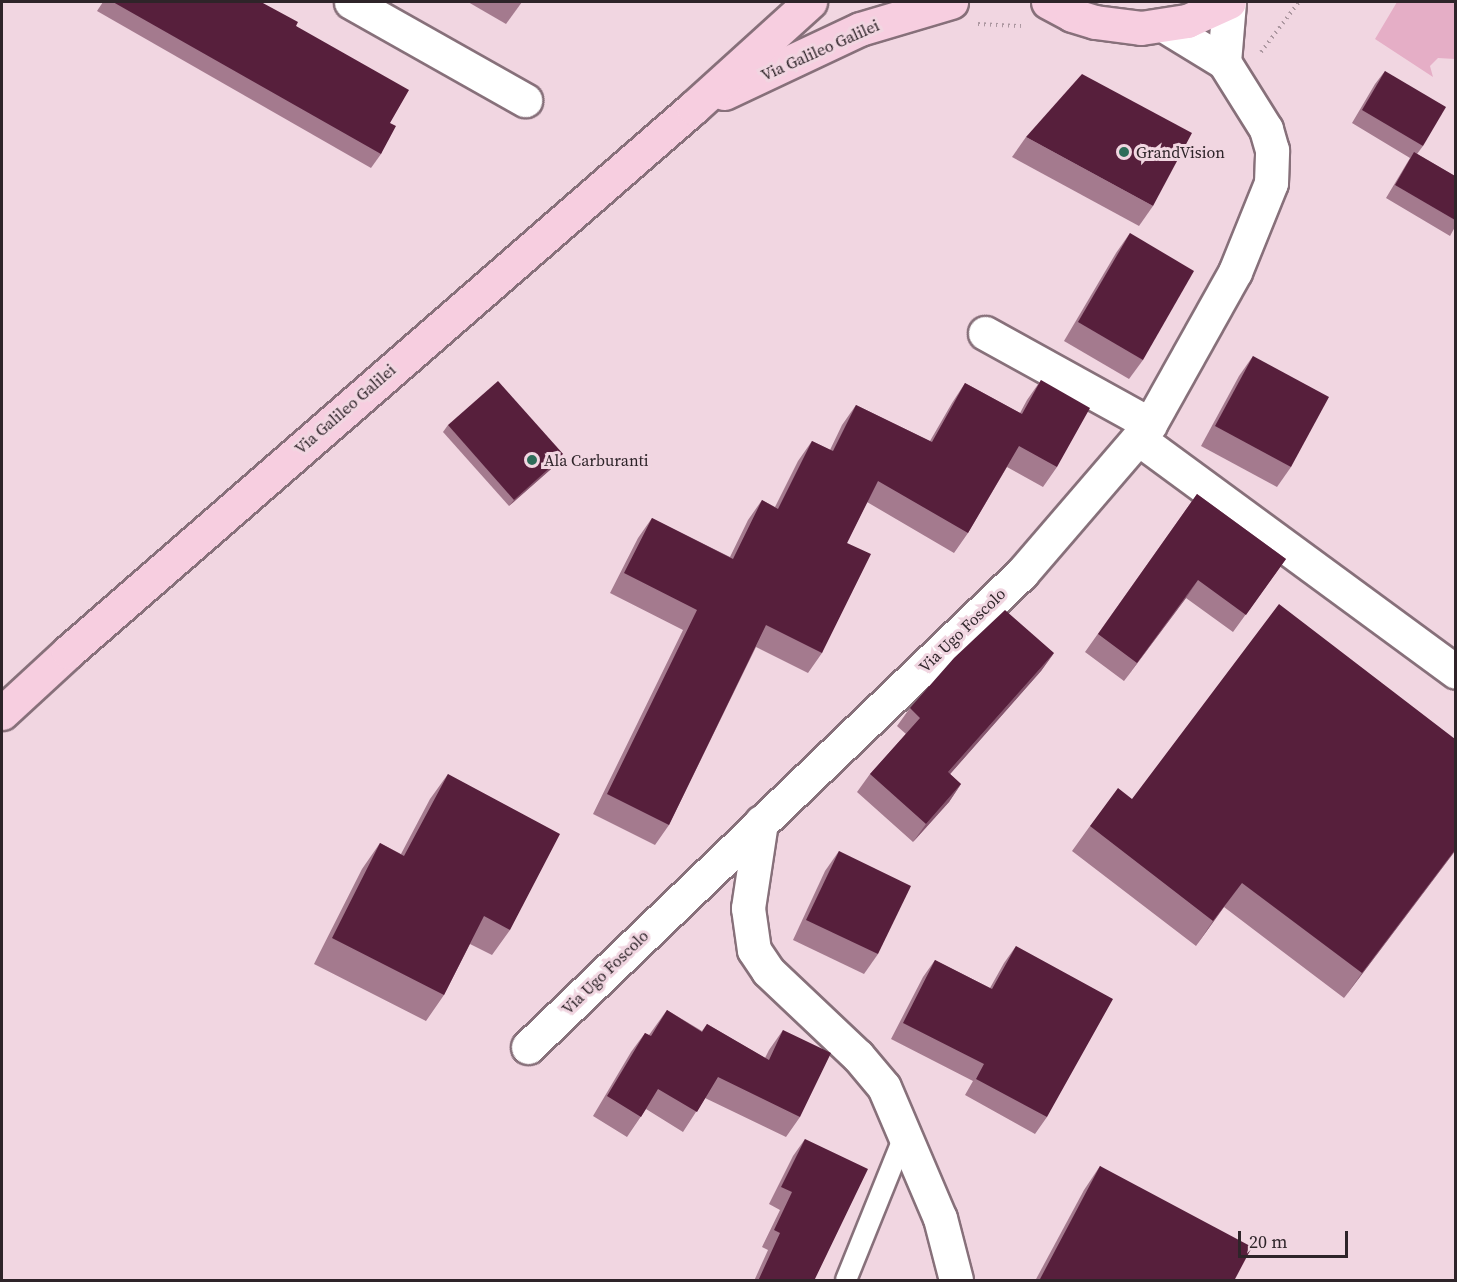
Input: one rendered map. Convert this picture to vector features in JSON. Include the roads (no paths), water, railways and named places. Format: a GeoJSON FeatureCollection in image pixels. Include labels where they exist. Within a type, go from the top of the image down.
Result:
{"type":"FeatureCollection","features":[{"type":"Feature","properties":{"kind":"main road","name":"Via Galileo Galilei"},"geometry":{"type":"LineString","coordinates":[[2,713],[221,517],[693,108],[810,2]]}},
{"type":"Feature","properties":{"kind":"main road"},"geometry":{"type":"LineString","coordinates":[[1048,2],[1072,15],[1095,22],[1141,28],[1187,21],[1229,2]]}},
{"type":"Feature","properties":{"kind":"main road","name":"Via Galileo Galilei"},"geometry":{"type":"LineString","coordinates":[[693,108],[860,29],[960,13]]}},
{"type":"Feature","properties":{"kind":"street"},"geometry":{"type":"LineString","coordinates":[[351,2],[525,100]]}},
{"type":"Feature","properties":{"kind":"street"},"geometry":{"type":"LineString","coordinates":[[1165,26],[1224,62],[1229,2]]}},
{"type":"Feature","properties":{"kind":"street","name":"Via Ugo Foscolo"},"geometry":{"type":"LineString","coordinates":[[528,1047],[1022,573],[1144,431],[1235,272],[1271,183],[1272,150],[1266,129],[1224,62]]}},
{"type":"Feature","properties":{"kind":"street"},"geometry":{"type":"LineString","coordinates":[[985,333],[1144,431],[1455,672]]}},
{"type":"Feature","properties":{"kind":"street"},"geometry":{"type":"LineString","coordinates":[[760,822],[748,908],[754,950],[768,971],[873,1071],[884,1087],[940,1218],[956,1281]]}},
{"type":"Feature","properties":{"kind":"lane"},"geometry":{"type":"LineString","coordinates":[[846,1281],[905,1134]]}},
{"type":"Feature","properties":{"kind":"place","name":"GrandVision"},"geometry":{"type":"Point","coordinates":[1124,152]}},
{"type":"Feature","properties":{"kind":"place","name":"Ala Carburanti"},"geometry":{"type":"Point","coordinates":[532,460]}}]}
